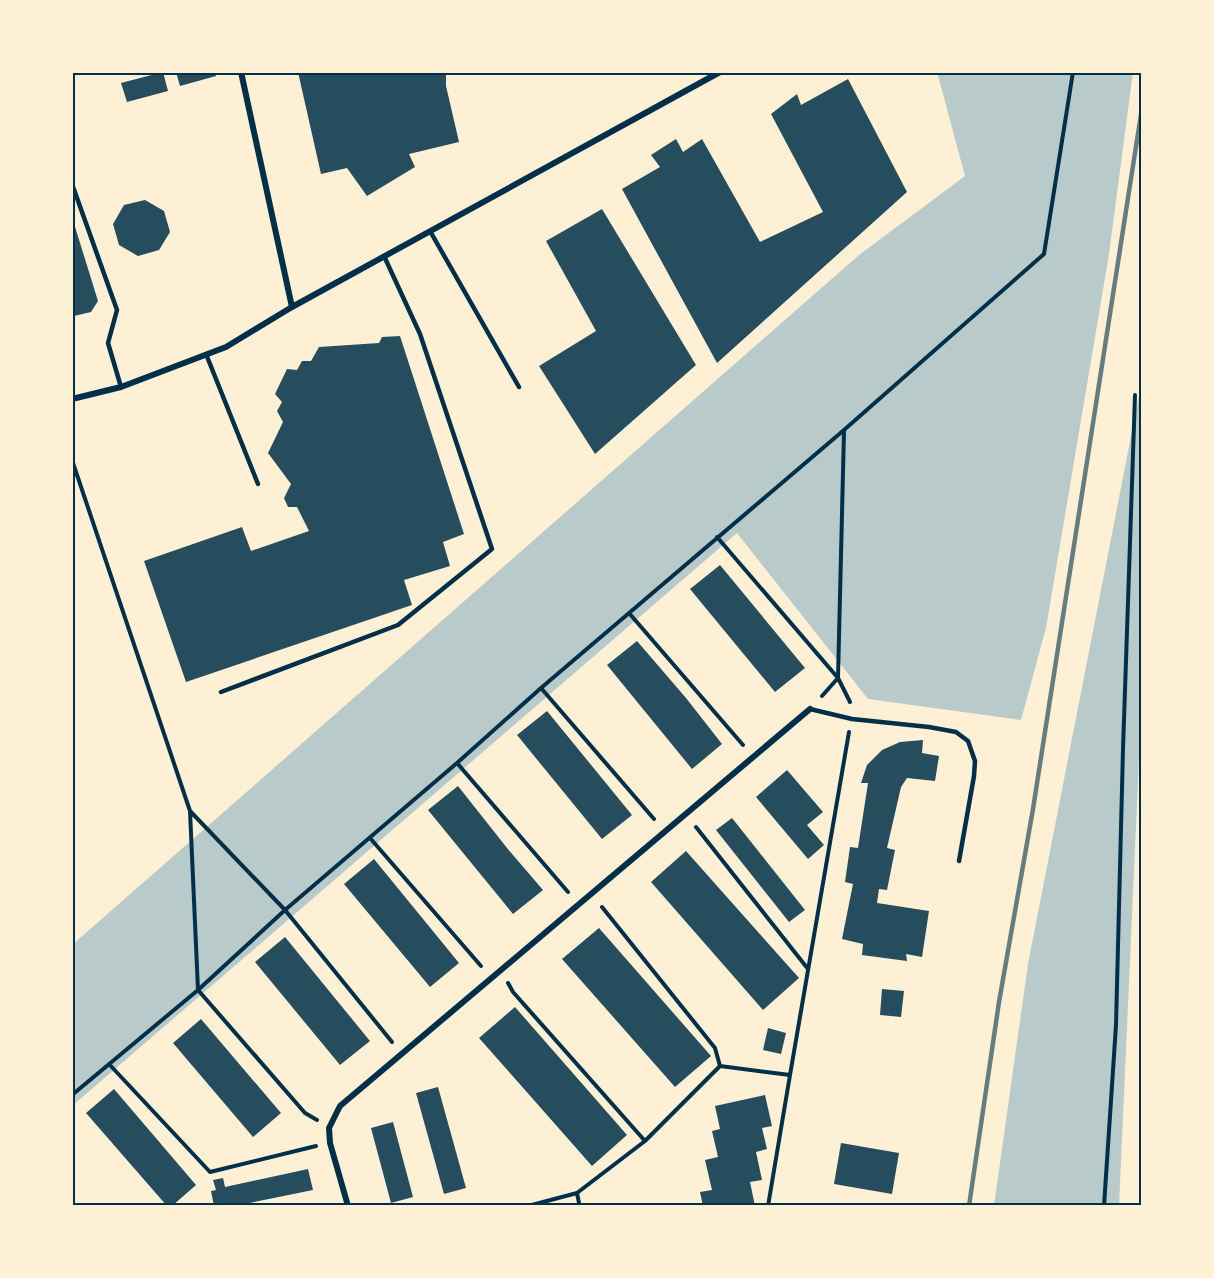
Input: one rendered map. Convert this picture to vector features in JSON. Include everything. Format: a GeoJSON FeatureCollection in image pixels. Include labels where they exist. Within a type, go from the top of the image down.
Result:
{"type":"FeatureCollection","features":[{"type":"Feature","properties":{"kind":"street"},"geometry":{"type":"LineString","coordinates":[[241,72],[292,307]]}},
{"type":"Feature","properties":{"kind":"street"},"geometry":{"type":"LineString","coordinates":[[72,399],[121,387],[226,347],[292,307],[720,72]]}},
{"type":"Feature","properties":{"kind":"street"},"geometry":{"type":"LineString","coordinates":[[348,1206],[330,1143],[329,1128],[340,1106],[810,709]]}},
{"type":"Feature","properties":{"kind":"lane"},"geometry":{"type":"LineString","coordinates":[[72,183],[117,310],[108,343],[121,387]]}},
{"type":"Feature","properties":{"kind":"lane"},"geometry":{"type":"LineString","coordinates":[[430,231],[519,387]]}},
{"type":"Feature","properties":{"kind":"lane"},"geometry":{"type":"LineString","coordinates":[[221,692],[398,625],[492,549],[420,334],[384,256]]}},
{"type":"Feature","properties":{"kind":"lane"},"geometry":{"type":"LineString","coordinates":[[206,354],[258,484]]}},
{"type":"Feature","properties":{"kind":"lane"},"geometry":{"type":"LineString","coordinates":[[810,709],[852,719],[956,732],[968,741],[975,761],[974,776],[959,861]]}},
{"type":"Feature","properties":{"kind":"path"},"geometry":{"type":"LineString","coordinates":[[72,1095],[198,990],[285,910],[628,613],[844,430],[1044,254],[1073,72]]}},
{"type":"Feature","properties":{"kind":"path"},"geometry":{"type":"LineString","coordinates":[[1104,1206],[1116,1025],[1134,395]]}},
{"type":"Feature","properties":{"kind":"path"},"geometry":{"type":"LineString","coordinates":[[810,709],[838,678],[844,430]]}},
{"type":"Feature","properties":{"kind":"path"},"geometry":{"type":"LineString","coordinates":[[72,460],[190,810],[198,990],[305,1113],[329,1128]]}},
{"type":"Feature","properties":{"kind":"path"},"geometry":{"type":"LineString","coordinates":[[717,537],[838,678],[854,710],[768,1206]]}},
{"type":"Feature","properties":{"kind":"path"},"geometry":{"type":"LineString","coordinates":[[628,613],[753,757]]}},
{"type":"Feature","properties":{"kind":"path"},"geometry":{"type":"LineString","coordinates":[[541,688],[665,831]]}},
{"type":"Feature","properties":{"kind":"path"},"geometry":{"type":"LineString","coordinates":[[457,763],[578,905]]}},
{"type":"Feature","properties":{"kind":"path"},"geometry":{"type":"LineString","coordinates":[[190,810],[285,910],[401,1054]]}},
{"type":"Feature","properties":{"kind":"path"},"geometry":{"type":"LineString","coordinates":[[686,814],[808,969]]}},
{"type":"Feature","properties":{"kind":"path"},"geometry":{"type":"LineString","coordinates":[[370,838],[491,978]]}},
{"type":"Feature","properties":{"kind":"path"},"geometry":{"type":"LineString","coordinates":[[588,897],[604,908],[715,1048],[720,1066]]}},
{"type":"Feature","properties":{"kind":"path"},"geometry":{"type":"LineString","coordinates":[[502,969],[513,992],[645,1141]]}},
{"type":"Feature","properties":{"kind":"path"},"geometry":{"type":"LineString","coordinates":[[110,1064],[210,1172],[330,1143]]}},
{"type":"Feature","properties":{"kind":"path"},"geometry":{"type":"LineString","coordinates":[[720,1066],[790,1075]]}},
{"type":"Feature","properties":{"kind":"path"},"geometry":{"type":"LineString","coordinates":[[528,1206],[577,1193],[645,1141],[720,1066]]}},
{"type":"Feature","properties":{"kind":"path"},"geometry":{"type":"LineString","coordinates":[[577,1193],[579,1203]]}},
{"type":"Feature","properties":{"kind":"shaded area"},"geometry":{"type":"Polygon","coordinates":[[[937,72],[1133,72],[1109,254],[1046,628],[1021,720],[868,699],[737,533],[72,1106],[72,945],[859,255],[965,176],[937,72]]]}},
{"type":"Feature","properties":{"kind":"shaded area"},"geometry":{"type":"Polygon","coordinates":[[[1142,380],[1142,692],[1119,1206],[994,1206],[1028,964],[1142,380]]]}},
{"type":"Feature","properties":{"kind":"building"},"geometry":{"type":"Polygon","coordinates":[[[163,72],[168,91],[127,102],[121,83],[163,72]]]}},
{"type":"Feature","properties":{"kind":"building"},"geometry":{"type":"Polygon","coordinates":[[[176,72],[215,72],[216,76],[180,86],[176,72]]]}},
{"type":"Feature","properties":{"kind":"building"},"geometry":{"type":"Polygon","coordinates":[[[298,72],[446,72],[446,86],[459,142],[409,154],[415,167],[367,196],[347,168],[321,174],[298,72]]]}},
{"type":"Feature","properties":{"kind":"building"},"geometry":{"type":"Polygon","coordinates":[[[848,79],[907,192],[717,363],[622,189],[660,167],[651,155],[676,139],[683,152],[702,139],[760,242],[823,212],[771,114],[797,94],[801,105],[848,79]]]}},
{"type":"Feature","properties":{"kind":"building"},"geometry":{"type":"Polygon","coordinates":[[[145,200],[164,211],[170,232],[159,250],[138,256],[119,245],[113,224],[124,205],[145,200]]]}},
{"type":"Feature","properties":{"kind":"building"},"geometry":{"type":"Polygon","coordinates":[[[602,209],[696,365],[595,454],[539,366],[596,331],[546,241],[602,209]]]}},
{"type":"Feature","properties":{"kind":"building"},"geometry":{"type":"Polygon","coordinates":[[[72,217],[98,301],[91,312],[74,316],[75,331],[72,337],[72,217]]]}},
{"type":"Feature","properties":{"kind":"building"},"geometry":{"type":"Polygon","coordinates":[[[400,336],[464,534],[443,542],[450,566],[404,580],[412,605],[186,682],[144,561],[242,527],[251,551],[309,531],[297,507],[288,507],[284,498],[291,484],[268,453],[283,422],[277,411],[282,402],[275,394],[287,369],[297,370],[302,361],[311,361],[319,347],[379,343],[382,337],[400,336]]]}},
{"type":"Feature","properties":{"kind":"building"},"geometry":{"type":"Polygon","coordinates":[[[720,565],[805,668],[775,692],[690,589],[720,565]]]}},
{"type":"Feature","properties":{"kind":"building"},"geometry":{"type":"Polygon","coordinates":[[[637,641],[722,744],[692,769],[607,665],[637,641]]]}},
{"type":"Feature","properties":{"kind":"building"},"geometry":{"type":"Polygon","coordinates":[[[547,711],[632,815],[602,839],[517,735],[547,711]]]}},
{"type":"Feature","properties":{"kind":"building"},"geometry":{"type":"Polygon","coordinates":[[[923,740],[922,753],[939,756],[935,781],[907,778],[901,787],[887,848],[895,850],[887,890],[879,889],[877,903],[929,911],[922,957],[906,954],[907,961],[862,955],[863,944],[842,939],[853,884],[845,882],[850,847],[858,848],[868,783],[861,783],[867,765],[882,750],[900,742],[923,740]]]}},
{"type":"Feature","properties":{"kind":"building"},"geometry":{"type":"Polygon","coordinates":[[[787,770],[823,812],[807,825],[824,845],[808,859],[756,797],[787,770]]]}},
{"type":"Feature","properties":{"kind":"building"},"geometry":{"type":"Polygon","coordinates":[[[458,786],[543,890],[513,914],[428,810],[458,786]]]}},
{"type":"Feature","properties":{"kind":"building"},"geometry":{"type":"Polygon","coordinates":[[[732,818],[805,910],[789,922],[716,830],[732,818]]]}},
{"type":"Feature","properties":{"kind":"building"},"geometry":{"type":"Polygon","coordinates":[[[686,851],[799,978],[763,1010],[651,882],[686,851]]]}},
{"type":"Feature","properties":{"kind":"building"},"geometry":{"type":"Polygon","coordinates":[[[374,859],[459,963],[430,987],[344,884],[374,859]]]}},
{"type":"Feature","properties":{"kind":"building"},"geometry":{"type":"Polygon","coordinates":[[[599,928],[711,1056],[675,1087],[562,959],[599,928]]]}},
{"type":"Feature","properties":{"kind":"building"},"geometry":{"type":"Polygon","coordinates":[[[285,937],[370,1041],[340,1065],[255,962],[285,937]]]}},
{"type":"Feature","properties":{"kind":"building"},"geometry":{"type":"Polygon","coordinates":[[[882,989],[904,991],[901,1017],[880,1015],[882,989]]]}},
{"type":"Feature","properties":{"kind":"building"},"geometry":{"type":"Polygon","coordinates":[[[515,1007],[627,1135],[592,1166],[479,1038],[515,1007]]]}},
{"type":"Feature","properties":{"kind":"building"},"geometry":{"type":"Polygon","coordinates":[[[201,1019],[281,1113],[253,1137],[173,1043],[201,1019]]]}},
{"type":"Feature","properties":{"kind":"building"},"geometry":{"type":"Polygon","coordinates":[[[768,1028],[786,1033],[781,1054],[763,1050],[768,1028]]]}},
{"type":"Feature","properties":{"kind":"building"},"geometry":{"type":"Polygon","coordinates":[[[438,1087],[466,1188],[444,1194],[416,1093],[438,1087]]]}},
{"type":"Feature","properties":{"kind":"building"},"geometry":{"type":"Polygon","coordinates":[[[114,1089],[196,1185],[172,1206],[167,1206],[86,1113],[114,1089]]]}},
{"type":"Feature","properties":{"kind":"building"},"geometry":{"type":"Polygon","coordinates":[[[765,1095],[772,1126],[762,1128],[767,1149],[756,1152],[762,1180],[750,1182],[755,1206],[703,1206],[700,1192],[712,1190],[705,1160],[718,1157],[712,1131],[720,1129],[715,1106],[765,1095]]]}},
{"type":"Feature","properties":{"kind":"building"},"geometry":{"type":"Polygon","coordinates":[[[393,1122],[413,1197],[391,1203],[371,1128],[393,1122]]]}},
{"type":"Feature","properties":{"kind":"building"},"geometry":{"type":"Polygon","coordinates":[[[841,1143],[899,1153],[892,1194],[834,1184],[841,1143]]]}},
{"type":"Feature","properties":{"kind":"building"},"geometry":{"type":"Polygon","coordinates":[[[308,1169],[313,1190],[235,1206],[214,1206],[211,1191],[216,1190],[213,1180],[223,1178],[225,1187],[308,1169]]]}},
{"type":"Feature","properties":{"kind":"railway"},"geometry":{"type":"LineString","coordinates":[[969,1206],[999,1002],[1033,809],[1142,108]]}}]}
